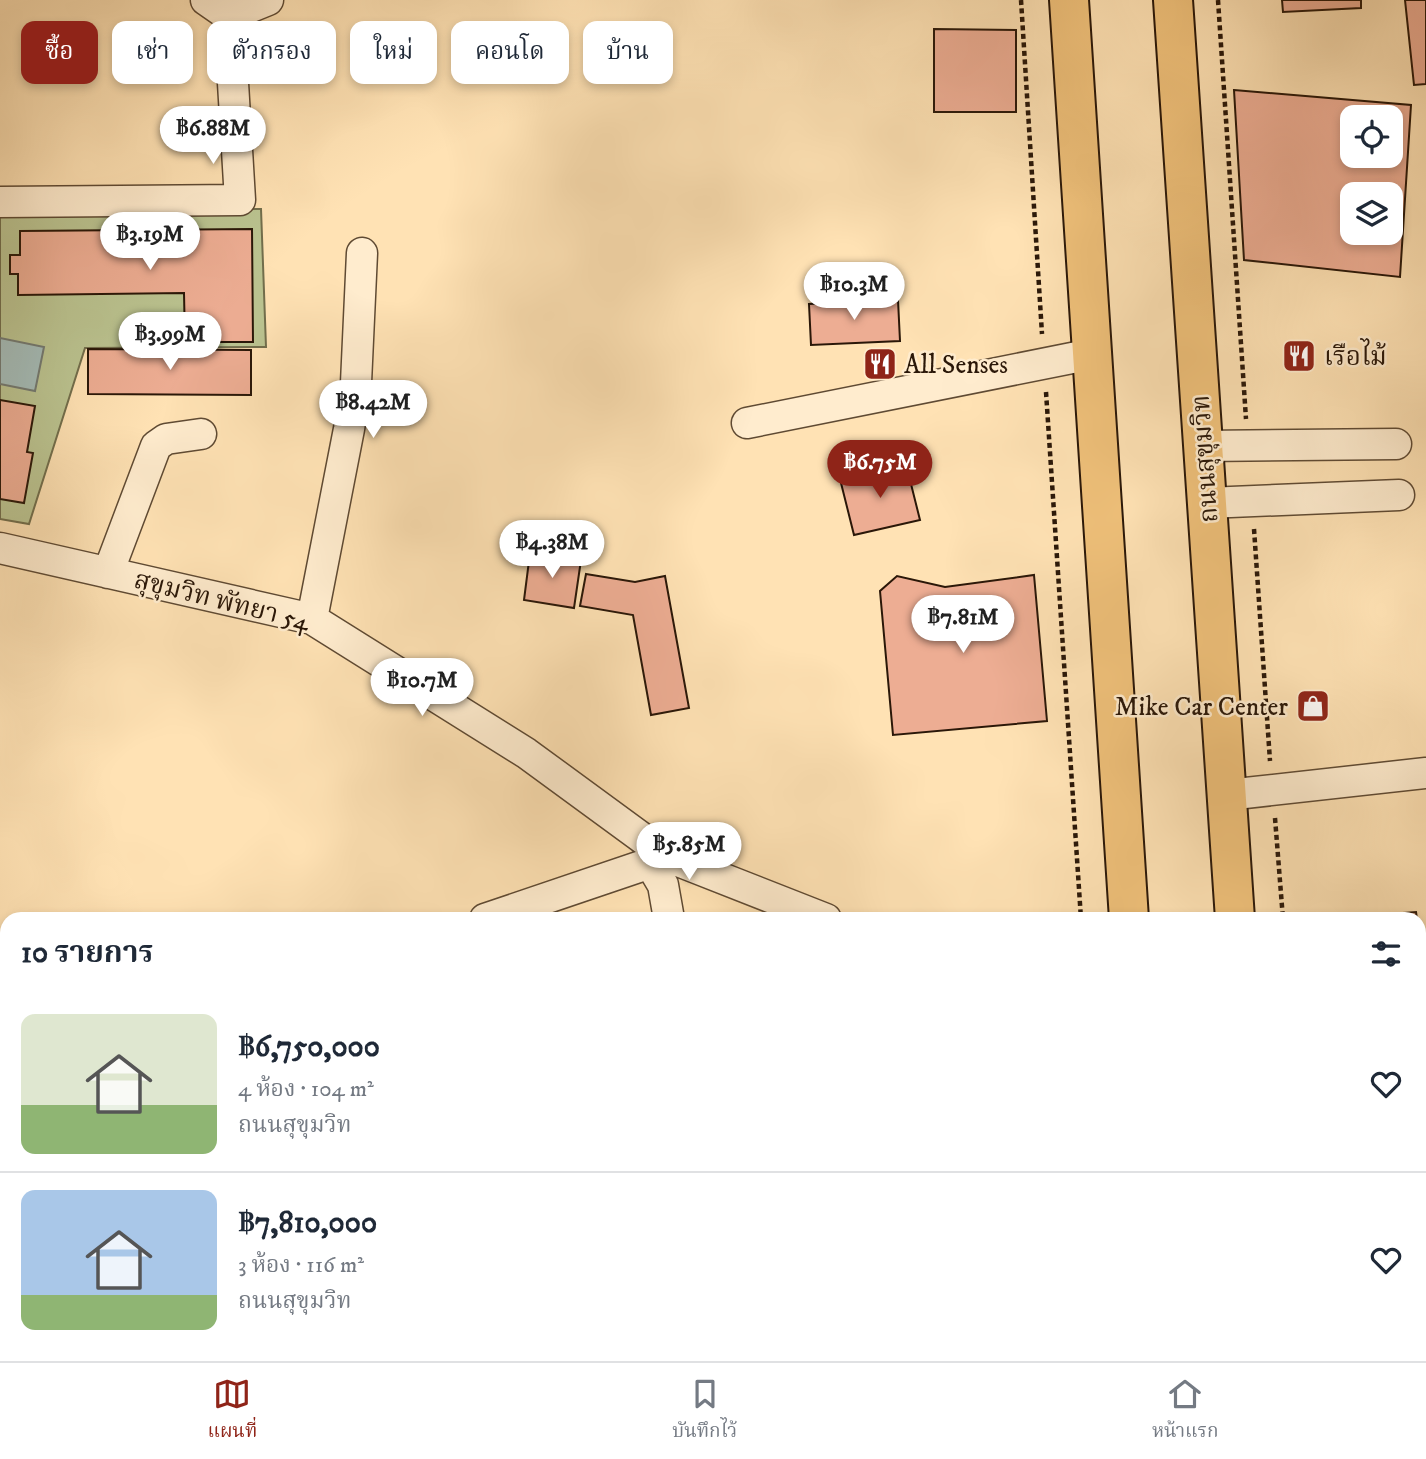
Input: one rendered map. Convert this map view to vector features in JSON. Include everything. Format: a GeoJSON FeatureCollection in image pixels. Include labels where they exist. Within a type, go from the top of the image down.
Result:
{"type":"FeatureCollection","features":[{"type":"Feature","properties":{"kind":"highway"},"geometry":{"type":"LineString","coordinates":[[1069,0],[1129,912]]}},
{"type":"Feature","properties":{"kind":"highway","name":"ถนนสุขุมวิท"},"geometry":{"type":"LineString","coordinates":[[1173,0],[1235,912]]}},
{"type":"Feature","properties":{"kind":"street"},"geometry":{"type":"LineString","coordinates":[[0,202],[240,200],[218,8],[268,0]]}},
{"type":"Feature","properties":{"kind":"street"},"geometry":{"type":"LineString","coordinates":[[312,619],[356,383],[362,253]]}},
{"type":"Feature","properties":{"kind":"street"},"geometry":{"type":"LineString","coordinates":[[747,423],[1092,354]]}},
{"type":"Feature","properties":{"kind":"street"},"geometry":{"type":"LineString","coordinates":[[108,573],[156,446],[166,439],[201,434]]}},
{"type":"Feature","properties":{"kind":"street"},"geometry":{"type":"LineString","coordinates":[[1203,446],[1396,444]]}},
{"type":"Feature","properties":{"kind":"street"},"geometry":{"type":"LineString","coordinates":[[1207,503],[1399,495]]}},
{"type":"Feature","properties":{"kind":"street","name":"สุขุมวิท พัทยา 54"},"geometry":{"type":"LineString","coordinates":[[0,548],[312,619],[526,754],[659,860],[806,912]]}},
{"type":"Feature","properties":{"kind":"street"},"geometry":{"type":"LineString","coordinates":[[1227,795],[1426,774]]}},
{"type":"Feature","properties":{"kind":"street"},"geometry":{"type":"LineString","coordinates":[[506,912],[659,860],[668,912]]}},
{"type":"Feature","properties":{"kind":"path"},"geometry":{"type":"LineString","coordinates":[[1021,0],[1081,912]]}},
{"type":"Feature","properties":{"kind":"green space"},"geometry":{"type":"Polygon","coordinates":[[[261,209],[266,347],[85,348],[29,524],[0,519],[0,213],[261,209]]]}},
{"type":"Feature","properties":{"kind":"water"},"geometry":{"type":"Polygon","coordinates":[[[0,338],[44,347],[35,391],[0,384],[0,338]]]}},
{"type":"Feature","properties":{"kind":"building"},"geometry":{"type":"Polygon","coordinates":[[[1282,0],[1361,0],[1361,8],[1283,12],[1282,0]]]}},
{"type":"Feature","properties":{"kind":"building"},"geometry":{"type":"Polygon","coordinates":[[[1405,0],[1426,0],[1426,84],[1414,85],[1405,0]]]}},
{"type":"Feature","properties":{"kind":"building"},"geometry":{"type":"Polygon","coordinates":[[[934,29],[1016,30],[1016,112],[934,112],[934,29]]]}},
{"type":"Feature","properties":{"kind":"building"},"geometry":{"type":"Polygon","coordinates":[[[1234,90],[1411,105],[1403,230],[1403,182],[1340,182],[1340,245],[1402,245],[1400,277],[1244,260],[1234,90]]]}},
{"type":"Feature","properties":{"kind":"building"},"geometry":{"type":"Polygon","coordinates":[[[252,229],[253,342],[185,342],[184,293],[18,295],[18,274],[10,274],[10,255],[20,255],[20,231],[252,229]]]}},
{"type":"Feature","properties":{"kind":"building"},"geometry":{"type":"Polygon","coordinates":[[[898,300],[900,341],[811,345],[809,304],[898,300]]]}},
{"type":"Feature","properties":{"kind":"building"},"geometry":{"type":"Polygon","coordinates":[[[88,349],[251,350],[251,395],[88,394],[88,349]]]}},
{"type":"Feature","properties":{"kind":"building"},"geometry":{"type":"Polygon","coordinates":[[[0,400],[35,406],[27,452],[33,453],[24,503],[0,499],[0,400]]]}},
{"type":"Feature","properties":{"kind":"building"},"geometry":{"type":"Polygon","coordinates":[[[906,464],[920,520],[854,535],[840,479],[906,464]]]}},
{"type":"Feature","properties":{"kind":"building"},"geometry":{"type":"Polygon","coordinates":[[[530,553],[581,560],[574,608],[524,600],[530,553]]]}},
{"type":"Feature","properties":{"kind":"building"},"geometry":{"type":"Polygon","coordinates":[[[586,574],[635,582],[665,576],[689,708],[651,715],[633,615],[580,606],[586,574]]]}},
{"type":"Feature","properties":{"kind":"building"},"geometry":{"type":"Polygon","coordinates":[[[1034,575],[1047,721],[893,735],[880,591],[897,576],[945,587],[1034,575]]]}},
{"type":"Feature","properties":{"kind":"place","name":"เรือไม้"},"geometry":{"type":"Point","coordinates":[1299,356]}},
{"type":"Feature","properties":{"kind":"place","name":"All Senses"},"geometry":{"type":"Point","coordinates":[880,364]}},
{"type":"Feature","properties":{"kind":"place","name":"Mike Car Center"},"geometry":{"type":"Point","coordinates":[1313,706]}}]}
